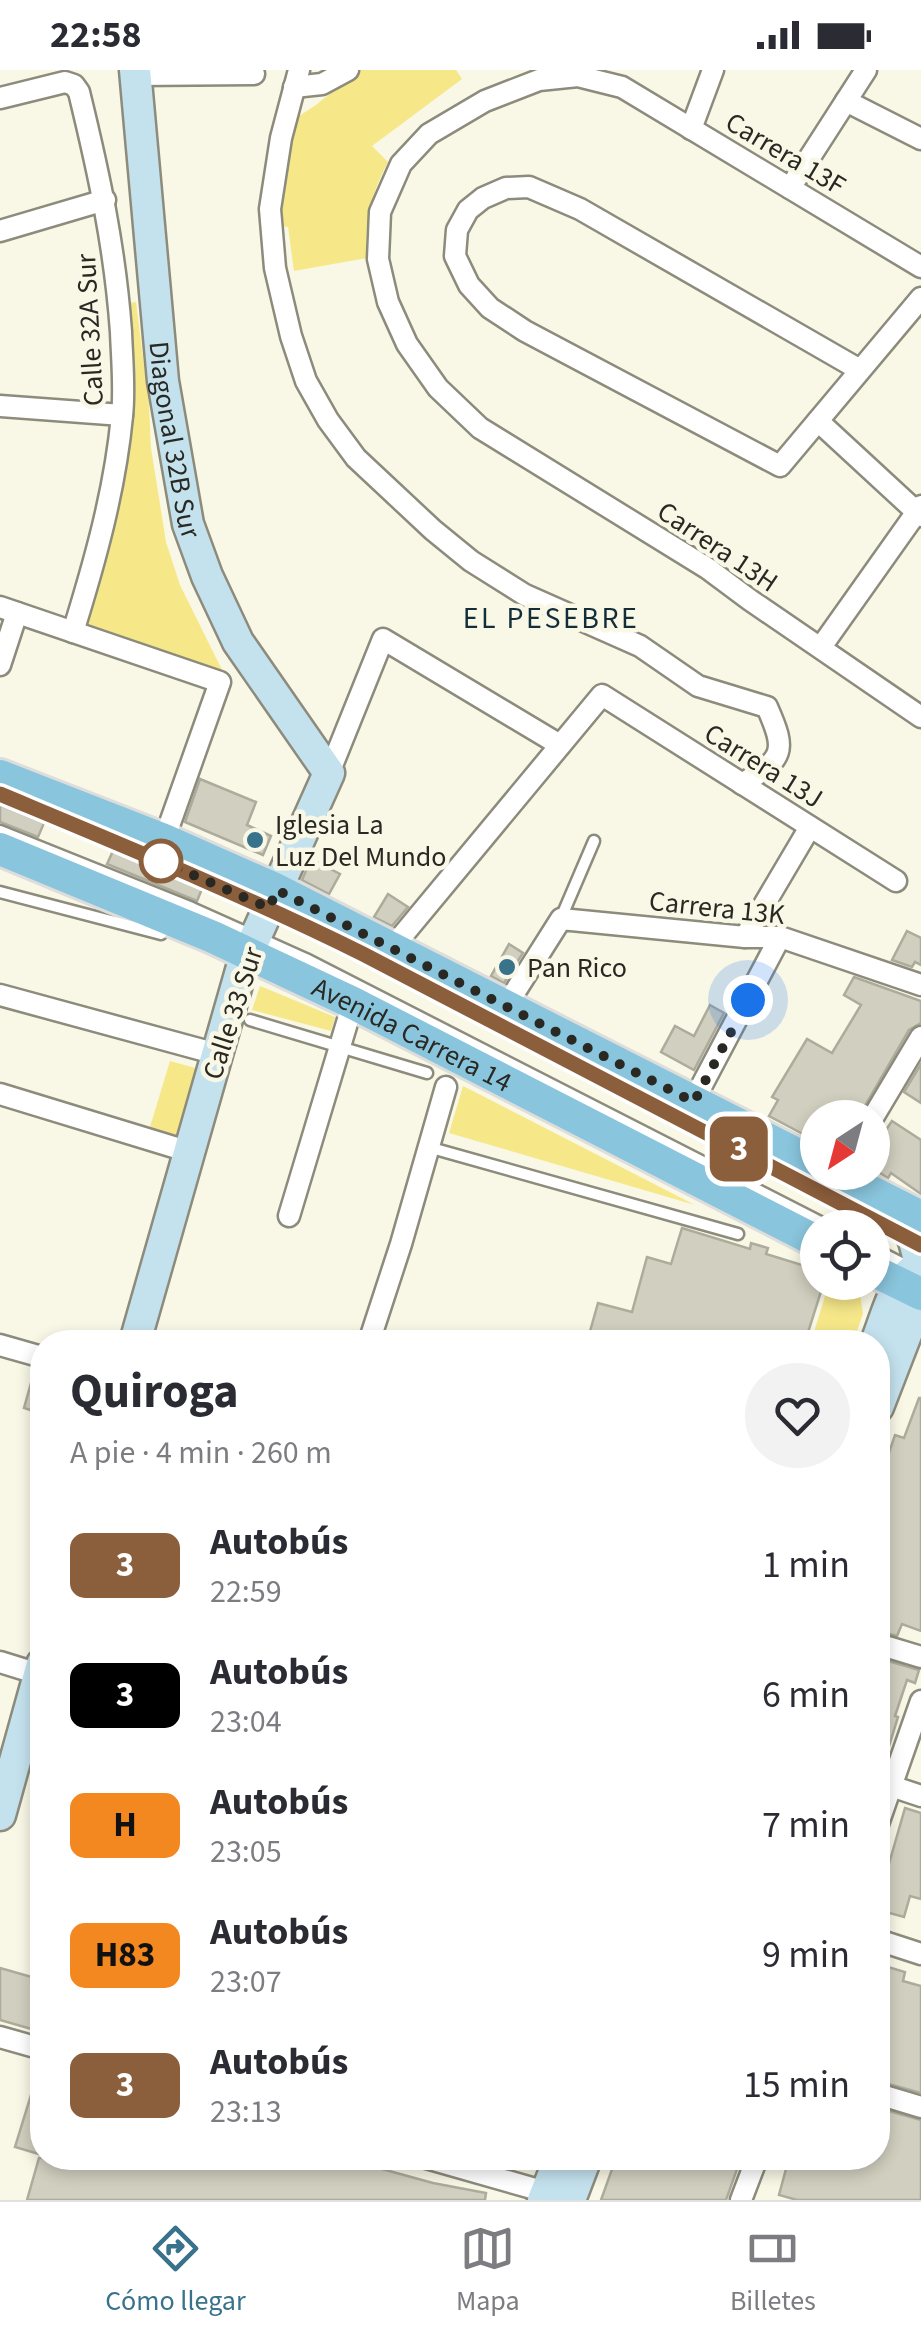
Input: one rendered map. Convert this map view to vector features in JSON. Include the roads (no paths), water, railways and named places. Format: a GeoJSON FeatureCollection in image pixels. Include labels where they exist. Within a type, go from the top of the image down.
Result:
{"type":"FeatureCollection","features":[{"type":"Feature","properties":{"kind":"main road"},"geometry":{"type":"LineString","coordinates":[[0,776],[164,840],[273,899],[392,948],[800,1156]]}},
{"type":"Feature","properties":{"kind":"main road","name":"Avenida Carrera 14"},"geometry":{"type":"LineString","coordinates":[[0,848],[252,944],[353,1003],[800,1233]]}},
{"type":"Feature","properties":{"kind":"main road"},"geometry":{"type":"LineString","coordinates":[[848,1190],[913,1261]]}},
{"type":"Feature","properties":{"kind":"street"},"geometry":{"type":"LineString","coordinates":[[348,70],[322,84],[297,78],[280,138],[270,208],[275,268],[290,336],[306,381],[356,458],[471,561],[525,595],[640,646],[698,686],[766,707],[780,735],[778,754],[765,769],[742,784]]}},
{"type":"Feature","properties":{"kind":"street"},"geometry":{"type":"LineString","coordinates":[[691,129],[713,70]]}},
{"type":"Feature","properties":{"kind":"street"},"geometry":{"type":"LineString","coordinates":[[790,188],[866,70]]}},
{"type":"Feature","properties":{"kind":"street"},"geometry":{"type":"LineString","coordinates":[[135,72],[254,74]]}},
{"type":"Feature","properties":{"kind":"street","name":"Diagonal 32B Sur"},"geometry":{"type":"LineString","coordinates":[[135,72],[163,381],[188,524],[238,642],[330,773]]}},
{"type":"Feature","properties":{"kind":"street","name":"Carrera 13F"},"geometry":{"type":"LineString","coordinates":[[480,428],[438,388],[408,344],[388,302],[378,259],[380,212],[401,164],[428,134],[485,102],[539,80],[578,76],[622,87],[921,266]]}},
{"type":"Feature","properties":{"kind":"street","name":"Calle 32A Sur"},"geometry":{"type":"LineString","coordinates":[[0,98],[65,82],[80,92],[117,274],[122,416],[102,538],[73,632]]}},
{"type":"Feature","properties":{"kind":"street"},"geometry":{"type":"LineString","coordinates":[[846,101],[921,139]]}},
{"type":"Feature","properties":{"kind":"street"},"geometry":{"type":"LineString","coordinates":[[860,370],[580,209],[529,187],[506,188],[483,198],[468,210],[456,230],[455,256],[469,286],[490,308],[525,332],[780,466],[921,298]]}},
{"type":"Feature","properties":{"kind":"street"},"geometry":{"type":"LineString","coordinates":[[0,230],[105,200]]}},
{"type":"Feature","properties":{"kind":"street"},"geometry":{"type":"LineString","coordinates":[[0,406],[122,416]]}},
{"type":"Feature","properties":{"kind":"street"},"geometry":{"type":"LineString","coordinates":[[818,421],[920,511],[821,647]]}},
{"type":"Feature","properties":{"kind":"street","name":"Carrera 13H"},"geometry":{"type":"LineString","coordinates":[[480,428],[707,568],[921,717]]}},
{"type":"Feature","properties":{"kind":"street"},"geometry":{"type":"LineString","coordinates":[[0,665],[8,610],[220,682],[164,840]]}},
{"type":"Feature","properties":{"kind":"street","name":"Calle 33 Sur"},"geometry":{"type":"LineString","coordinates":[[139,1330],[240,976],[330,773],[383,640],[560,745]]}},
{"type":"Feature","properties":{"kind":"street","name":"Carrera 13J"},"geometry":{"type":"LineString","coordinates":[[560,745],[602,695],[896,882]]}},
{"type":"Feature","properties":{"kind":"street"},"geometry":{"type":"LineString","coordinates":[[392,948],[560,745]]}},
{"type":"Feature","properties":{"kind":"street"},"geometry":{"type":"LineString","coordinates":[[746,937],[810,827]]}},
{"type":"Feature","properties":{"kind":"street"},"geometry":{"type":"LineString","coordinates":[[506,1006],[561,919]]}},
{"type":"Feature","properties":{"kind":"street","name":"Carrera 13K"},"geometry":{"type":"LineString","coordinates":[[561,919],[780,937],[921,985]]}},
{"type":"Feature","properties":{"kind":"street"},"geometry":{"type":"LineString","coordinates":[[694,1102],[780,937]]}},
{"type":"Feature","properties":{"kind":"street"},"geometry":{"type":"LineString","coordinates":[[0,994],[217,1054]]}},
{"type":"Feature","properties":{"kind":"street"},"geometry":{"type":"LineString","coordinates":[[289,1216],[353,1003]]}},
{"type":"Feature","properties":{"kind":"street"},"geometry":{"type":"LineString","coordinates":[[883,1100],[921,1037]]}},
{"type":"Feature","properties":{"kind":"street"},"geometry":{"type":"LineString","coordinates":[[372,1330],[446,1088]]}},
{"type":"Feature","properties":{"kind":"street"},"geometry":{"type":"LineString","coordinates":[[0,1094],[190,1152]]}},
{"type":"Feature","properties":{"kind":"street"},"geometry":{"type":"LineString","coordinates":[[881,1330],[913,1261]]}},
{"type":"Feature","properties":{"kind":"street"},"geometry":{"type":"LineString","coordinates":[[890,1357],[913,1261]]}},
{"type":"Feature","properties":{"kind":"street"},"geometry":{"type":"LineString","coordinates":[[0,1345],[30,1354]]}},
{"type":"Feature","properties":{"kind":"street"},"geometry":{"type":"LineString","coordinates":[[890,1648],[921,1657]]}},
{"type":"Feature","properties":{"kind":"street"},"geometry":{"type":"LineString","coordinates":[[0,1662],[30,1668]]}},
{"type":"Feature","properties":{"kind":"street"},"geometry":{"type":"LineString","coordinates":[[890,1789],[921,1701]]}},
{"type":"Feature","properties":{"kind":"street"},"geometry":{"type":"LineString","coordinates":[[0,1815],[30,1712]]}},
{"type":"Feature","properties":{"kind":"street"},"geometry":{"type":"LineString","coordinates":[[891,1786],[921,1796]]}},
{"type":"Feature","properties":{"kind":"street"},"geometry":{"type":"LineString","coordinates":[[890,1944],[921,1954]]}},
{"type":"Feature","properties":{"kind":"street"},"geometry":{"type":"LineString","coordinates":[[0,2037],[30,2046]]}},
{"type":"Feature","properties":{"kind":"street"},"geometry":{"type":"LineString","coordinates":[[890,2098],[921,2107]]}},
{"type":"Feature","properties":{"kind":"street"},"geometry":{"type":"LineString","coordinates":[[465,2170],[553,2197]]}},
{"type":"Feature","properties":{"kind":"street"},"geometry":{"type":"LineString","coordinates":[[553,2197],[558,2170]]}},
{"type":"Feature","properties":{"kind":"street"},"geometry":{"type":"LineString","coordinates":[[553,2197],[576,2170]]}},
{"type":"Feature","properties":{"kind":"street"},"geometry":{"type":"LineString","coordinates":[[749,2198],[755,2170]]}},
{"type":"Feature","properties":{"kind":"lane"},"geometry":{"type":"LineString","coordinates":[[0,794],[273,899],[363,954],[913,1261]]}},
{"type":"Feature","properties":{"kind":"lane"},"geometry":{"type":"LineString","coordinates":[[0,830],[192,908],[252,944],[372,992],[800,1212]]}},
{"type":"Feature","properties":{"kind":"lane"},"geometry":{"type":"LineString","coordinates":[[561,919],[594,841]]}},
{"type":"Feature","properties":{"kind":"lane"},"geometry":{"type":"LineString","coordinates":[[0,892],[161,934]]}},
{"type":"Feature","properties":{"kind":"lane"},"geometry":{"type":"LineString","coordinates":[[250,1020],[427,1073]]}},
{"type":"Feature","properties":{"kind":"lane"},"geometry":{"type":"LineString","coordinates":[[428,1147],[738,1234]]}},
{"type":"Feature","properties":{"kind":"place","name":"Iglesia La Luz Del Mundo"},"geometry":{"type":"Point","coordinates":[255,840]}},
{"type":"Feature","properties":{"kind":"place","name":"Pan Rico"},"geometry":{"type":"Point","coordinates":[507,967]}},
{"type":"Feature","properties":{"kind":"district","name":"EL PESEBRE"},"geometry":{"type":"Point","coordinates":[551,618]}}]}
